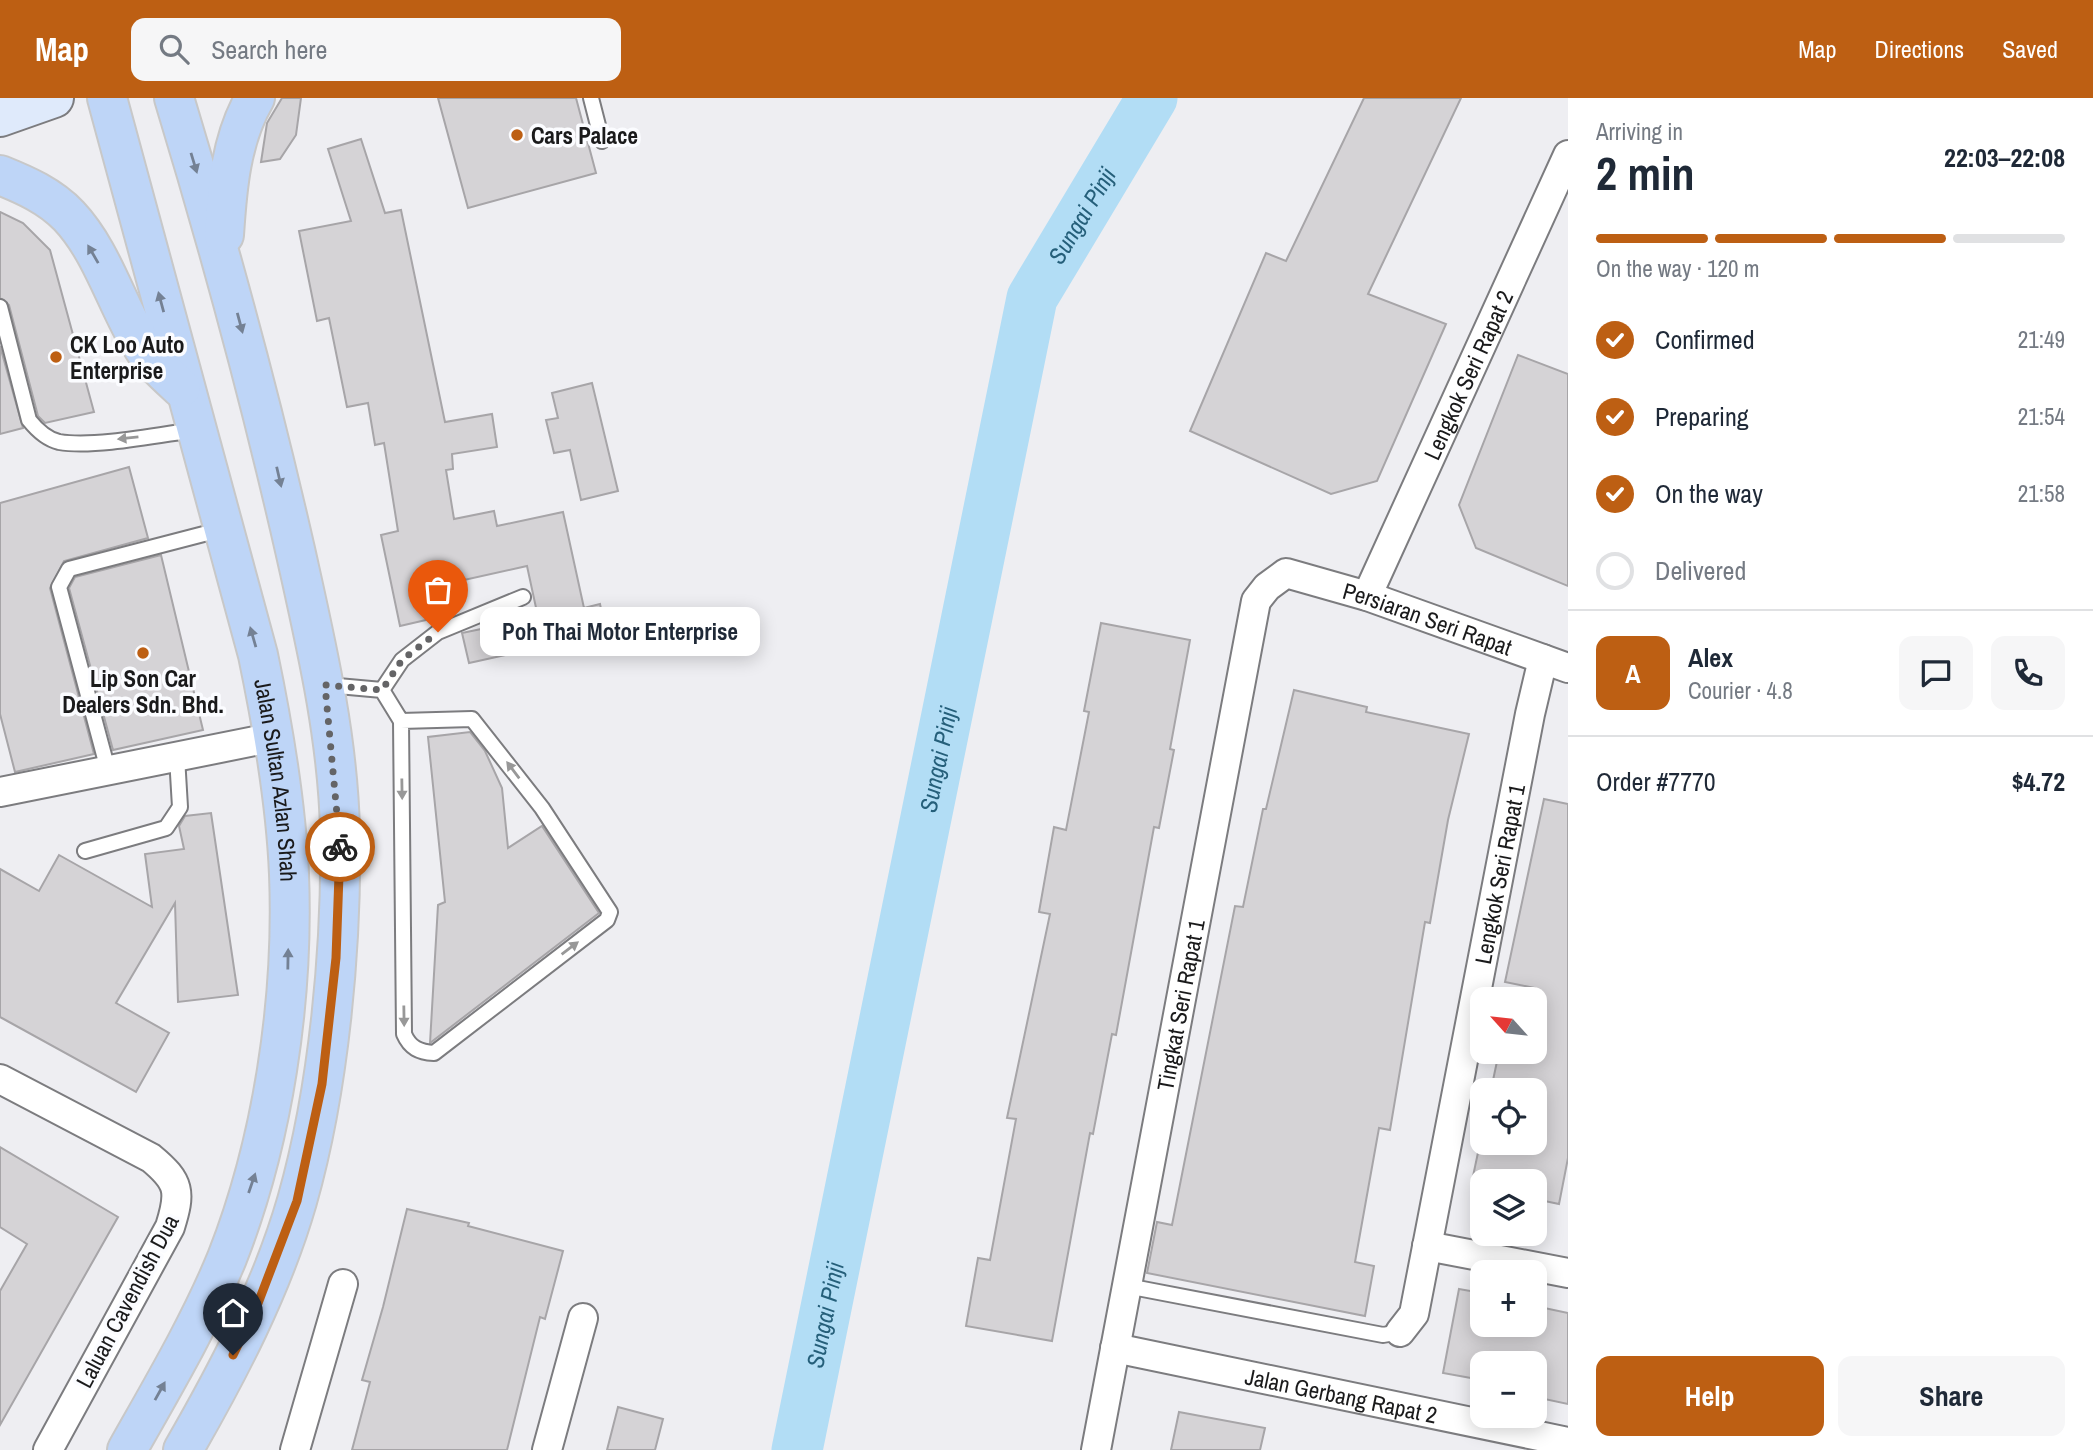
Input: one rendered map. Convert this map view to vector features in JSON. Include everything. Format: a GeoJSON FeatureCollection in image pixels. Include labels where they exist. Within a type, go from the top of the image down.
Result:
{"type":"FeatureCollection","features":[{"type":"Feature","properties":{"kind":"main road","name":"Jalan Sultan Azlan Shah"},"geometry":{"type":"LineString","coordinates":[[107,98],[258,655],[275,737],[289,873],[288,970],[257,1170],[226,1259],[174,1365],[126,1444]]}},
{"type":"Feature","properties":{"kind":"main road"},"geometry":{"type":"LineString","coordinates":[[174,98],[223,257],[264,410],[325,685],[340,829],[336,958],[322,1084],[293,1213],[257,1306],[183,1450]]}},
{"type":"Feature","properties":{"kind":"main road"},"geometry":{"type":"LineString","coordinates":[[223,257],[227,190],[236,142],[255,98]]}},
{"type":"Feature","properties":{"kind":"main road"},"geometry":{"type":"LineString","coordinates":[[0,175],[36,190],[69,217],[92,250],[141,344],[162,370],[185,391]]}},
{"type":"Feature","properties":{"kind":"street"},"geometry":{"type":"LineString","coordinates":[[0,117],[54,98]]}},
{"type":"Feature","properties":{"kind":"street","name":"Lengkok Seri Rapat 2"},"geometry":{"type":"LineString","coordinates":[[1367,596],[1568,155]]}},
{"type":"Feature","properties":{"kind":"street","name":"Persiaran Seri Rapat"},"geometry":{"type":"LineString","coordinates":[[1286,573],[1367,596],[1556,664]]}},
{"type":"Feature","properties":{"kind":"street","name":"Tingkat Seri Rapat 1"},"geometry":{"type":"LineString","coordinates":[[1097,1450],[1256,601],[1267,587],[1286,573]]}},
{"type":"Feature","properties":{"kind":"street","name":"Lengkok Seri Rapat 1"},"geometry":{"type":"LineString","coordinates":[[1400,1332],[1414,1314],[1530,714],[1556,664]]}},
{"type":"Feature","properties":{"kind":"street"},"geometry":{"type":"LineString","coordinates":[[0,792],[275,737]]}},
{"type":"Feature","properties":{"kind":"street","name":"Laluan Cavendish Dua"},"geometry":{"type":"LineString","coordinates":[[0,1079],[151,1158],[172,1175],[178,1200],[170,1227],[48,1450]]}},
{"type":"Feature","properties":{"kind":"street"},"geometry":{"type":"LineString","coordinates":[[1427,1246],[1568,1273]]}},
{"type":"Feature","properties":{"kind":"street"},"geometry":{"type":"LineString","coordinates":[[295,1450],[343,1284]]}},
{"type":"Feature","properties":{"kind":"street"},"geometry":{"type":"LineString","coordinates":[[547,1450],[583,1318]]}},
{"type":"Feature","properties":{"kind":"street","name":"Jalan Gerbang Rapat 2"},"geometry":{"type":"LineString","coordinates":[[1115,1348],[1568,1442]]}},
{"type":"Feature","properties":{"kind":"lane"},"geometry":{"type":"LineString","coordinates":[[591,98],[602,141]]}},
{"type":"Feature","properties":{"kind":"lane"},"geometry":{"type":"LineString","coordinates":[[0,307],[29,420],[39,433],[57,442],[77,443],[196,430]]}},
{"type":"Feature","properties":{"kind":"lane"},"geometry":{"type":"LineString","coordinates":[[108,770],[60,587],[68,569],[223,530]]}},
{"type":"Feature","properties":{"kind":"lane"},"geometry":{"type":"LineString","coordinates":[[382,690],[402,660],[438,632],[523,597]]}},
{"type":"Feature","properties":{"kind":"lane"},"geometry":{"type":"LineString","coordinates":[[325,685],[382,690]]}},
{"type":"Feature","properties":{"kind":"lane"},"geometry":{"type":"LineString","coordinates":[[382,690],[401,721],[404,1034],[408,1044],[418,1050],[434,1052],[607,920],[610,912],[542,808],[472,719],[401,721]]}},
{"type":"Feature","properties":{"kind":"lane"},"geometry":{"type":"LineString","coordinates":[[85,851],[166,828],[180,807],[177,757]]}},
{"type":"Feature","properties":{"kind":"lane"},"geometry":{"type":"LineString","coordinates":[[1127,1286],[1383,1335],[1400,1332]]}},
{"type":"Feature","properties":{"kind":"building"},"geometry":{"type":"Polygon","coordinates":[[[282,98],[301,98],[296,135],[280,159],[261,162],[267,123],[282,98]]]}},
{"type":"Feature","properties":{"kind":"building","name":"Cars Palace"},"geometry":{"type":"Polygon","coordinates":[[[438,98],[576,98],[596,173],[468,208],[438,98]]]}},
{"type":"Feature","properties":{"kind":"building"},"geometry":{"type":"Polygon","coordinates":[[[1364,98],[1461,98],[1368,294],[1446,324],[1377,481],[1331,494],[1190,431],[1266,253],[1286,261],[1364,98]]]}},
{"type":"Feature","properties":{"kind":"building"},"geometry":{"type":"Polygon","coordinates":[[[361,139],[385,213],[401,210],[445,422],[492,414],[497,447],[452,454],[453,469],[446,470],[454,519],[494,511],[497,526],[563,512],[584,608],[600,604],[606,633],[469,663],[462,633],[538,617],[527,566],[446,584],[452,614],[400,626],[381,535],[398,531],[384,443],[375,445],[368,403],[347,407],[329,318],[317,321],[299,231],[351,221],[328,149],[361,139]]]}},
{"type":"Feature","properties":{"kind":"building","name":"CK Loo Auto Enterprise"},"geometry":{"type":"Polygon","coordinates":[[[0,212],[23,223],[50,250],[94,412],[45,423],[38,416],[9,305],[0,298],[0,212]]]}},
{"type":"Feature","properties":{"kind":"building"},"geometry":{"type":"Polygon","coordinates":[[[0,346],[23,428],[0,434],[0,346]]]}},
{"type":"Feature","properties":{"kind":"building"},"geometry":{"type":"Polygon","coordinates":[[[1518,355],[1568,374],[1568,586],[1476,548],[1459,505],[1518,355]]]}},
{"type":"Feature","properties":{"kind":"building"},"geometry":{"type":"Polygon","coordinates":[[[592,383],[618,491],[581,500],[570,450],[554,453],[546,420],[558,418],[552,393],[592,383]]]}},
{"type":"Feature","properties":{"kind":"building"},"geometry":{"type":"Polygon","coordinates":[[[129,467],[148,538],[64,561],[50,588],[94,754],[15,772],[0,714],[0,503],[129,467]]]}},
{"type":"Feature","properties":{"kind":"building","name":"Lip Son Car Dealers Sdn. Bhd."},"geometry":{"type":"Polygon","coordinates":[[[161,555],[203,730],[113,750],[69,588],[75,577],[161,555]]]}},
{"type":"Feature","properties":{"kind":"building"},"geometry":{"type":"Polygon","coordinates":[[[1101,623],[1190,640],[1170,749],[1174,750],[1159,828],[1154,827],[1116,1035],[1112,1034],[1093,1134],[1090,1133],[1052,1341],[966,1326],[978,1258],[990,1260],[1016,1119],[1007,1118],[1050,914],[1039,912],[1054,827],[1066,830],[1089,712],[1084,711],[1101,623]]]}},
{"type":"Feature","properties":{"kind":"building"},"geometry":{"type":"Polygon","coordinates":[[[1294,690],[1367,707],[1366,712],[1469,734],[1448,820],[1430,923],[1425,922],[1390,1130],[1379,1128],[1355,1262],[1374,1266],[1365,1316],[1147,1273],[1157,1222],[1172,1225],[1235,906],[1243,907],[1263,809],[1266,809],[1294,690]]]}},
{"type":"Feature","properties":{"kind":"building"},"geometry":{"type":"Polygon","coordinates":[[[470,732],[485,751],[502,788],[508,848],[542,826],[599,913],[430,1043],[438,905],[445,902],[428,737],[470,732]]]}},
{"type":"Feature","properties":{"kind":"building"},"geometry":{"type":"Polygon","coordinates":[[[1544,799],[1568,804],[1568,1158],[1559,1204],[1547,1202],[1547,1169],[1475,1169],[1477,1155],[1547,1155],[1547,1078],[1493,1078],[1496,1064],[1547,1064],[1547,987],[1505,982],[1544,799]]]}},
{"type":"Feature","properties":{"kind":"building"},"geometry":{"type":"Polygon","coordinates":[[[211,813],[238,995],[178,1002],[175,903],[116,1003],[169,1033],[136,1092],[0,1017],[0,869],[39,891],[59,855],[152,907],[145,854],[184,849],[179,826],[185,816],[211,813]]]}},
{"type":"Feature","properties":{"kind":"building"},"geometry":{"type":"Polygon","coordinates":[[[0,1147],[118,1217],[0,1425],[0,1291],[27,1244],[0,1227],[0,1147]]]}},
{"type":"Feature","properties":{"kind":"building"},"geometry":{"type":"Polygon","coordinates":[[[407,1209],[469,1223],[468,1226],[563,1251],[545,1319],[540,1317],[507,1450],[352,1450],[370,1382],[362,1380],[407,1209]]]}},
{"type":"Feature","properties":{"kind":"building"},"geometry":{"type":"Polygon","coordinates":[[[1459,1289],[1470,1291],[1470,1337],[1547,1337],[1547,1309],[1568,1313],[1568,1404],[1547,1400],[1547,1351],[1470,1351],[1470,1378],[1443,1373],[1459,1289]]]}},
{"type":"Feature","properties":{"kind":"building"},"geometry":{"type":"Polygon","coordinates":[[[618,1407],[663,1419],[655,1450],[607,1450],[618,1407]]]}},
{"type":"Feature","properties":{"kind":"building"},"geometry":{"type":"Polygon","coordinates":[[[1179,1412],[1265,1428],[1260,1450],[1171,1450],[1179,1412]]]}},
{"type":"Feature","properties":{"kind":"waterway","name":"Sungai Pinji"},"geometry":{"type":"LineString","coordinates":[[797,1450],[1032,298],[1152,98]]}},
{"type":"Feature","properties":{"kind":"way so far"},"geometry":{"type":"LineString","coordinates":[[340,847],[325,685],[382,690],[402,660],[438,632]]}},
{"type":"Feature","properties":{"kind":"place","name":"Cars Palace"},"geometry":{"type":"Point","coordinates":[517,135]}},
{"type":"Feature","properties":{"kind":"place","name":"CK Loo Auto Enterprise"},"geometry":{"type":"Point","coordinates":[56,357]}},
{"type":"Feature","properties":{"kind":"place","name":"Poh Thai Motor Enterprise"},"geometry":{"type":"Point","coordinates":[438,632]}},
{"type":"Feature","properties":{"kind":"place","name":"Lip Son Car Dealers Sdn. Bhd."},"geometry":{"type":"Point","coordinates":[143,653]}},
{"type":"Feature","properties":{"kind":"route"},"geometry":{"type":"LineString","coordinates":[[233,1355],[257,1306],[297,1201],[322,1084],[336,958],[340,847]]}}]}
